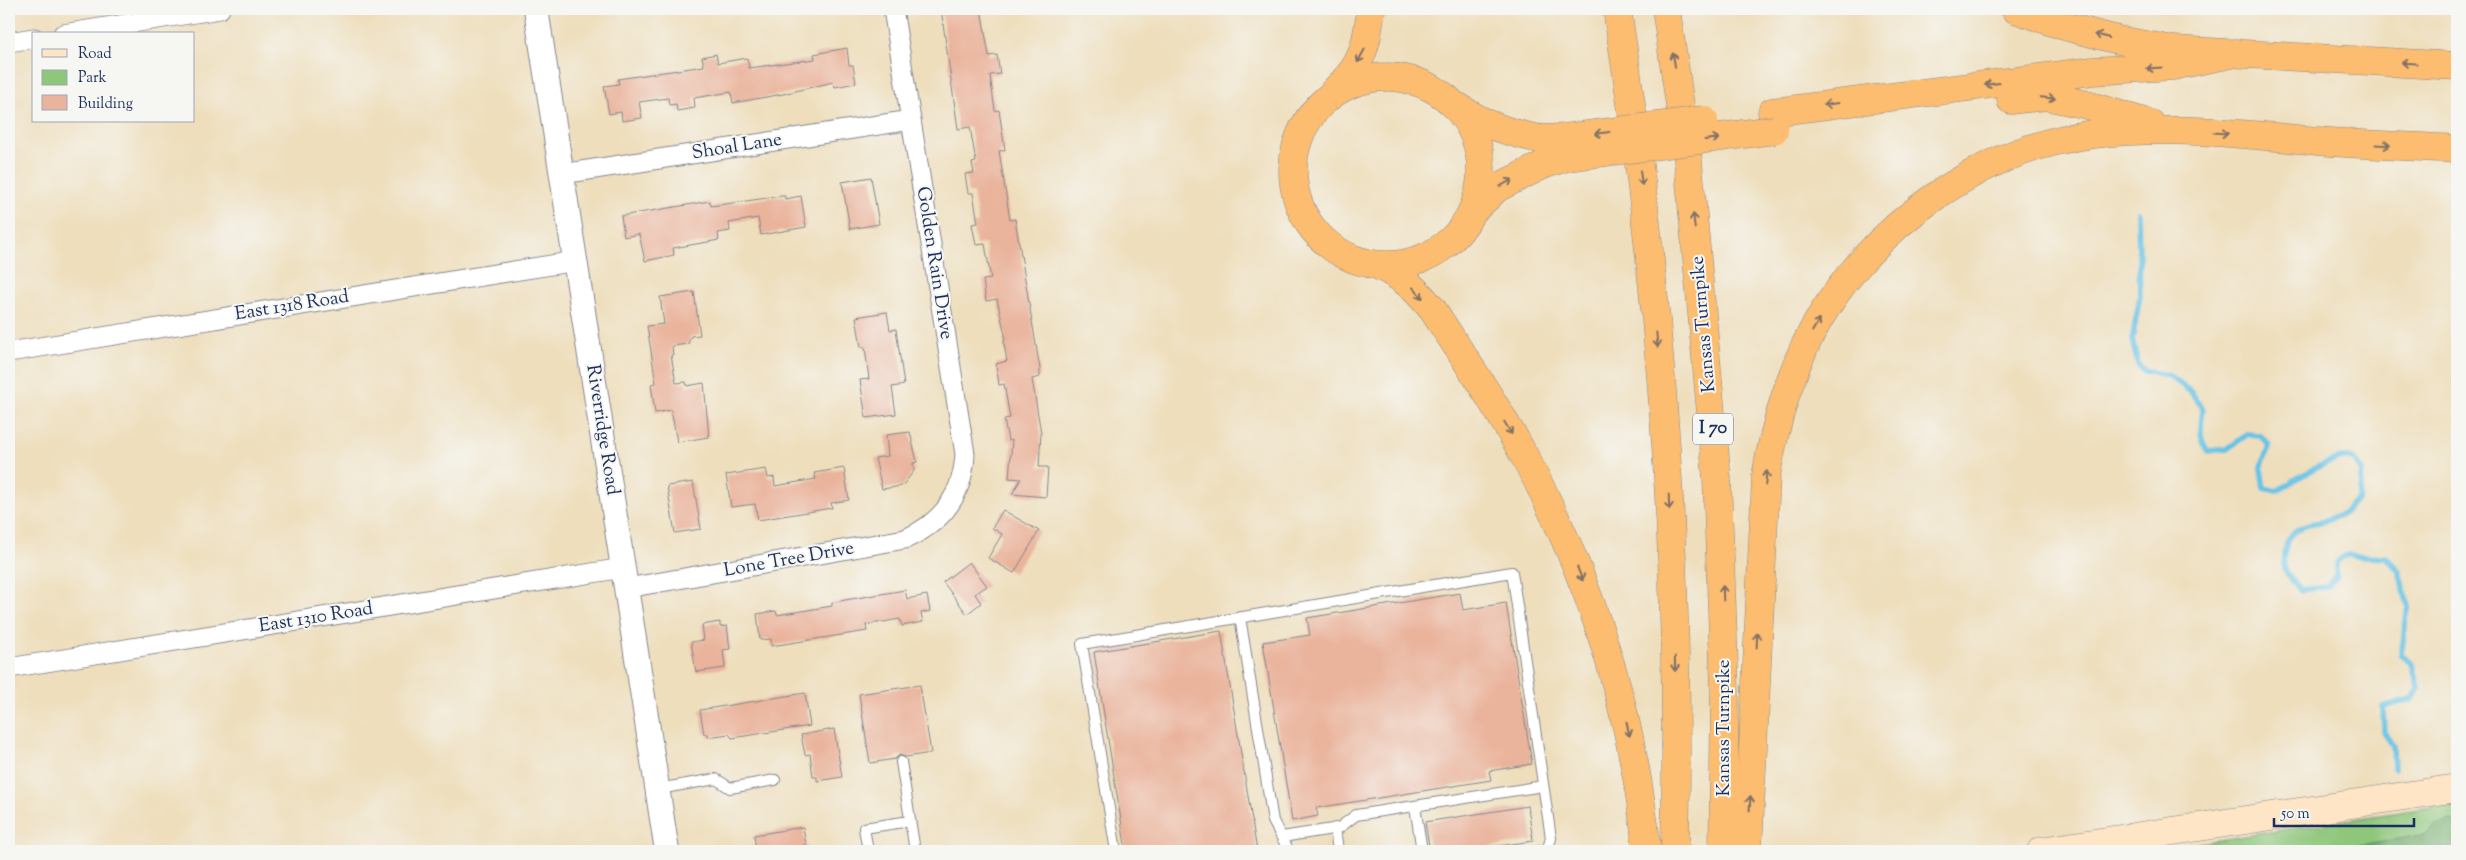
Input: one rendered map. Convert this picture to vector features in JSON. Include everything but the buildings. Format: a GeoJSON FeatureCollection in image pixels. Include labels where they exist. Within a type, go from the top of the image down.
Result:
{"type":"FeatureCollection","features":[{"type":"Feature","properties":{"kind":"highway"},"geometry":{"type":"LineString","coordinates":[[1371,9],[1366,48],[1349,77],[1325,99],[1307,120],[1296,146],[1293,173],[1297,200],[1309,225],[1328,245],[1352,259],[1378,266],[1401,276],[1416,289],[1433,310],[1526,459],[1550,507],[1591,602],[1623,707],[1636,770],[1647,851]]}},
{"type":"Feature","properties":{"kind":"highway","name":"I 70"},"geometry":{"type":"LineString","coordinates":[[1617,9],[1643,195],[1668,478],[1675,643],[1675,851]]}},
{"type":"Feature","properties":{"kind":"highway","name":"Kansas Turnpike"},"geometry":{"type":"LineString","coordinates":[[1666,9],[1688,160],[1717,479],[1725,690],[1723,851]]}},
{"type":"Feature","properties":{"kind":"highway"},"geometry":{"type":"LineString","coordinates":[[2015,9],[2064,21],[2118,40],[2174,50],[2457,66]]}},
{"type":"Feature","properties":{"kind":"highway"},"geometry":{"type":"LineString","coordinates":[[1325,99],[1354,82],[1388,76],[1421,83],[1475,119],[1542,152],[1568,157],[1773,121],[2092,71],[2173,66],[2236,53]]}},
{"type":"Feature","properties":{"kind":"highway"},"geometry":{"type":"LineString","coordinates":[[1773,121],[2046,96],[2087,105],[2172,130]]}},
{"type":"Feature","properties":{"kind":"highway"},"geometry":{"type":"LineString","coordinates":[[1450,101],[1469,124],[1480,151],[1481,181],[1474,210]]}},
{"type":"Feature","properties":{"kind":"highway"},"geometry":{"type":"LineString","coordinates":[[1748,851],[1766,476],[1774,434],[1784,398],[1798,360],[1813,330],[1845,282],[1886,237],[1909,217],[1946,190],[1988,166],[2022,151],[2060,140],[2094,134],[2172,130],[2457,149]]}},
{"type":"Feature","properties":{"kind":"highway"},"geometry":{"type":"LineString","coordinates":[[1378,266],[1408,264],[1435,253],[1458,234],[1474,210],[1497,188],[1542,152]]}},
{"type":"Feature","properties":{"kind":"main road"},"geometry":{"type":"LineString","coordinates":[[2041,851],[2091,848],[2457,788]]}},
{"type":"Feature","properties":{"kind":"street"},"geometry":{"type":"LineString","coordinates":[[76,32],[220,9]]}},
{"type":"Feature","properties":{"kind":"street","name":"Riverridge Road"},"geometry":{"type":"LineString","coordinates":[[536,9],[668,851]]}},
{"type":"Feature","properties":{"kind":"street","name":"Golden Rain Drive"},"geometry":{"type":"LineString","coordinates":[[893,9],[965,454],[963,474],[956,495],[943,513]]}},
{"type":"Feature","properties":{"kind":"street"},"geometry":{"type":"LineString","coordinates":[[9,42],[32,38]]}},
{"type":"Feature","properties":{"kind":"street","name":"Shoal Lane"},"geometry":{"type":"LineString","coordinates":[[562,174],[911,120]]}},
{"type":"Feature","properties":{"kind":"street","name":"East 1318 Road"},"geometry":{"type":"LineString","coordinates":[[9,352],[576,261]]}},
{"type":"Feature","properties":{"kind":"street","name":"Lone Tree Drive"},"geometry":{"type":"LineString","coordinates":[[625,578],[896,541],[923,530],[943,513]]}},
{"type":"Feature","properties":{"kind":"street","name":"East 1310 Road"},"geometry":{"type":"LineString","coordinates":[[9,668],[625,578]]}},
{"type":"Feature","properties":{"kind":"lane"},"geometry":{"type":"LineString","coordinates":[[1116,851],[1082,644],[1512,572],[1551,838],[1548,848],[1540,851]]}},
{"type":"Feature","properties":{"kind":"lane"},"geometry":{"type":"LineString","coordinates":[[1240,617],[1273,821],[1289,851]]}},
{"type":"Feature","properties":{"kind":"lane"},"geometry":{"type":"LineString","coordinates":[[901,762],[915,851]]}},
{"type":"Feature","properties":{"kind":"lane"},"geometry":{"type":"LineString","coordinates":[[658,789],[716,779],[730,788],[775,780]]}},
{"type":"Feature","properties":{"kind":"lane"},"geometry":{"type":"LineString","coordinates":[[1282,837],[1339,828],[1356,815],[1543,786]]}},
{"type":"Feature","properties":{"kind":"lane"},"geometry":{"type":"LineString","coordinates":[[1416,806],[1422,851]]}},
{"type":"Feature","properties":{"kind":"lane"},"geometry":{"type":"LineString","coordinates":[[868,851],[864,828],[910,821]]}},
{"type":"Feature","properties":{"kind":"lane"},"geometry":{"type":"LineString","coordinates":[[1335,828],[1338,851]]}},
{"type":"Feature","properties":{"kind":"green space"},"geometry":{"type":"Polygon","coordinates":[[[2457,803],[2457,851],[2147,851],[2457,803]]]}},
{"type":"Feature","properties":{"kind":"green space"},"geometry":{"type":"Polygon","coordinates":[[[2450,821],[2457,823],[2457,851],[2333,851],[2427,834],[2435,825],[2450,821]]]}},
{"type":"Feature","properties":{"kind":"waterway"},"geometry":{"type":"LineString","coordinates":[[2138,212],[2140,296],[2132,340],[2138,364],[2144,371],[2168,375],[2191,392],[2203,409],[2201,436],[2208,451],[2227,449],[2248,434],[2260,435],[2269,445],[2261,469],[2264,488],[2277,491],[2302,475],[2336,460],[2352,459],[2362,471],[2359,498],[2339,515],[2305,525],[2295,531],[2287,543],[2284,565],[2286,572],[2301,590],[2327,587],[2336,575],[2336,562],[2347,555],[2386,557],[2399,571],[2408,606],[2401,655],[2412,663],[2418,689],[2411,699],[2383,707],[2384,732],[2393,746],[2394,768]]}},
{"type":"Feature","properties":{"kind":"waterway"},"geometry":{"type":"LineString","coordinates":[[2328,851],[2330,846]]}}]}
